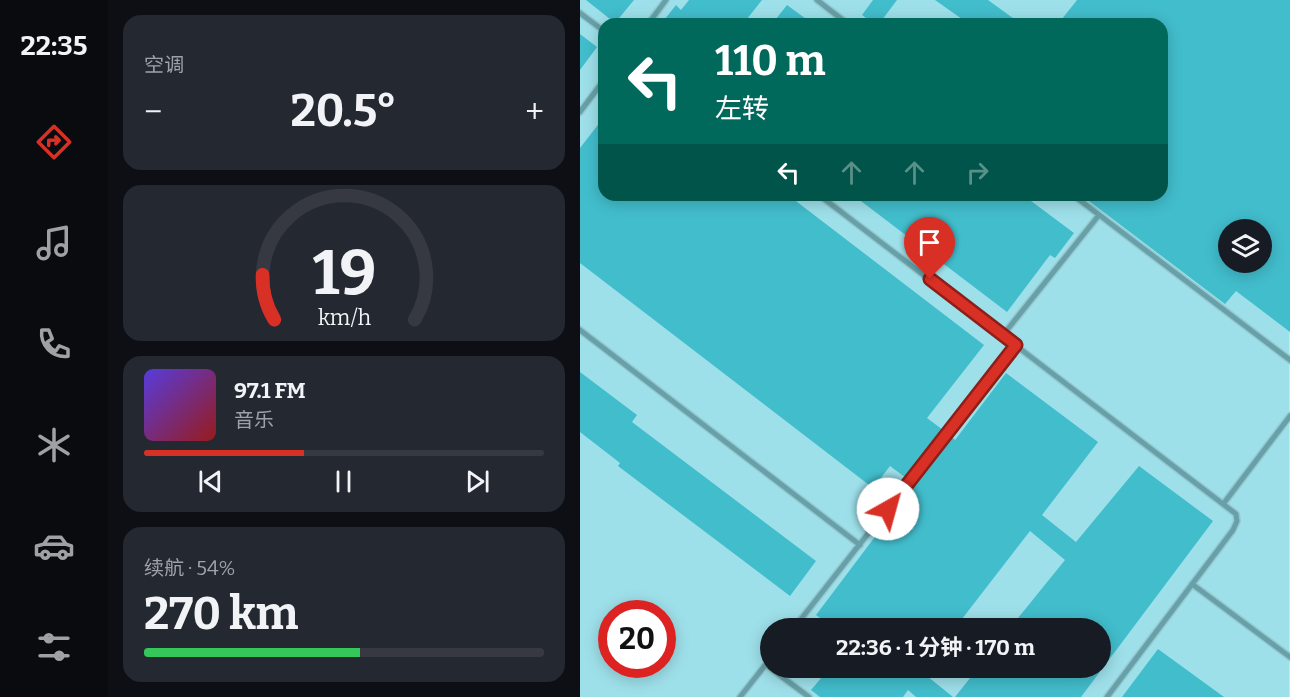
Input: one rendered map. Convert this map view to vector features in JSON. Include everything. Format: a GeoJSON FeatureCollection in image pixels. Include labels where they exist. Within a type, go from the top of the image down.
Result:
{"type":"FeatureCollection","features":[{"type":"Feature","properties":{"kind":"lane"},"geometry":{"type":"LineString","coordinates":[[652,18],[666,0]]}},
{"type":"Feature","properties":{"kind":"lane"},"geometry":{"type":"LineString","coordinates":[[817,0],[840,18]]}},
{"type":"Feature","properties":{"kind":"lane"},"geometry":{"type":"LineString","coordinates":[[580,13],[598,26]]}},
{"type":"Feature","properties":{"kind":"lane"},"geometry":{"type":"LineString","coordinates":[[580,112],[598,88]]}},
{"type":"Feature","properties":{"kind":"lane"},"geometry":{"type":"LineString","coordinates":[[827,201],[1236,514],[1237,520],[1233,530],[1106,697]]}},
{"type":"Feature","properties":{"kind":"lane"},"geometry":{"type":"LineString","coordinates":[[1081,201],[1290,360]]}},
{"type":"Feature","properties":{"kind":"lane"},"geometry":{"type":"LineString","coordinates":[[1003,335],[1099,215]]}},
{"type":"Feature","properties":{"kind":"lane"},"geometry":{"type":"LineString","coordinates":[[580,330],[860,545]]}},
{"type":"Feature","properties":{"kind":"lane"},"geometry":{"type":"LineString","coordinates":[[802,618],[1016,345]]}},
{"type":"Feature","properties":{"kind":"lane"},"geometry":{"type":"LineString","coordinates":[[1224,503],[1290,416]]}},
{"type":"Feature","properties":{"kind":"lane"},"geometry":{"type":"LineString","coordinates":[[1192,584],[1290,657]]}},
{"type":"Feature","properties":{"kind":"lane"},"geometry":{"type":"LineString","coordinates":[[740,697],[760,672]]}},
{"type":"Feature","properties":{"kind":"lane"},"geometry":{"type":"LineString","coordinates":[[783,678],[809,697]]}},
{"type":"Feature","properties":{"kind":"shaded area"},"geometry":{"type":"Polygon","coordinates":[[[580,0],[1289,0],[1289,697],[580,697],[580,0]]]}},
{"type":"Feature","properties":{"kind":"building"},"geometry":{"type":"Polygon","coordinates":[[[586,0],[634,0],[619,18],[609,18],[586,0]]]}},
{"type":"Feature","properties":{"kind":"building"},"geometry":{"type":"Polygon","coordinates":[[[689,0],[762,0],[748,18],[666,18],[676,5],[681,10],[689,0]]]}},
{"type":"Feature","properties":{"kind":"building"},"geometry":{"type":"Polygon","coordinates":[[[873,0],[897,0],[884,18],[866,18],[862,15],[873,0]]]}},
{"type":"Feature","properties":{"kind":"building"},"geometry":{"type":"Polygon","coordinates":[[[935,0],[988,0],[1013,18],[960,18],[935,0]]]}},
{"type":"Feature","properties":{"kind":"building"},"geometry":{"type":"Polygon","coordinates":[[[1077,0],[1290,0],[1290,332],[1236,291],[1225,304],[1089,201],[1168,201],[1168,18],[1063,18],[1077,0]]]}},
{"type":"Feature","properties":{"kind":"building"},"geometry":{"type":"Polygon","coordinates":[[[787,5],[805,18],[777,18],[787,5]]]}},
{"type":"Feature","properties":{"kind":"building"},"geometry":{"type":"Polygon","coordinates":[[[580,34],[597,47],[580,70],[580,34]]]}},
{"type":"Feature","properties":{"kind":"building"},"geometry":{"type":"Polygon","coordinates":[[[598,125],[598,201],[796,201],[984,345],[927,418],[943,430],[906,478],[890,466],[873,488],[580,263],[580,148],[598,125]]]}},
{"type":"Feature","properties":{"kind":"building"},"geometry":{"type":"Polygon","coordinates":[[[861,201],[1031,201],[1074,233],[1055,258],[1050,255],[1007,312],[861,201]]]}},
{"type":"Feature","properties":{"kind":"building"},"geometry":{"type":"Polygon","coordinates":[[[580,372],[637,415],[632,422],[816,561],[790,596],[618,466],[620,463],[580,432],[580,372]]]}},
{"type":"Feature","properties":{"kind":"building"},"geometry":{"type":"Polygon","coordinates":[[[1006,373],[1098,442],[1042,515],[1076,542],[1139,466],[1213,521],[1111,657],[1111,618],[1018,618],[1065,560],[1030,531],[963,618],[820,618],[816,615],[951,436],[955,440],[1006,373]]]}},
{"type":"Feature","properties":{"kind":"building"},"geometry":{"type":"Polygon","coordinates":[[[1158,649],[1224,697],[1122,697],[1158,649]]]}},
{"type":"Feature","properties":{"kind":"building"},"geometry":{"type":"Polygon","coordinates":[[[821,678],[929,678],[953,697],[916,697],[908,690],[903,697],[820,697],[811,690],[821,678]]]}},
{"type":"Feature","properties":{"kind":"building"},"geometry":{"type":"Polygon","coordinates":[[[970,678],[1095,678],[1081,697],[955,697],[970,678]]]}},
{"type":"Feature","properties":{"kind":"route"},"geometry":{"type":"LineString","coordinates":[[888,509],[1016,345],[930,279]]}}]}
